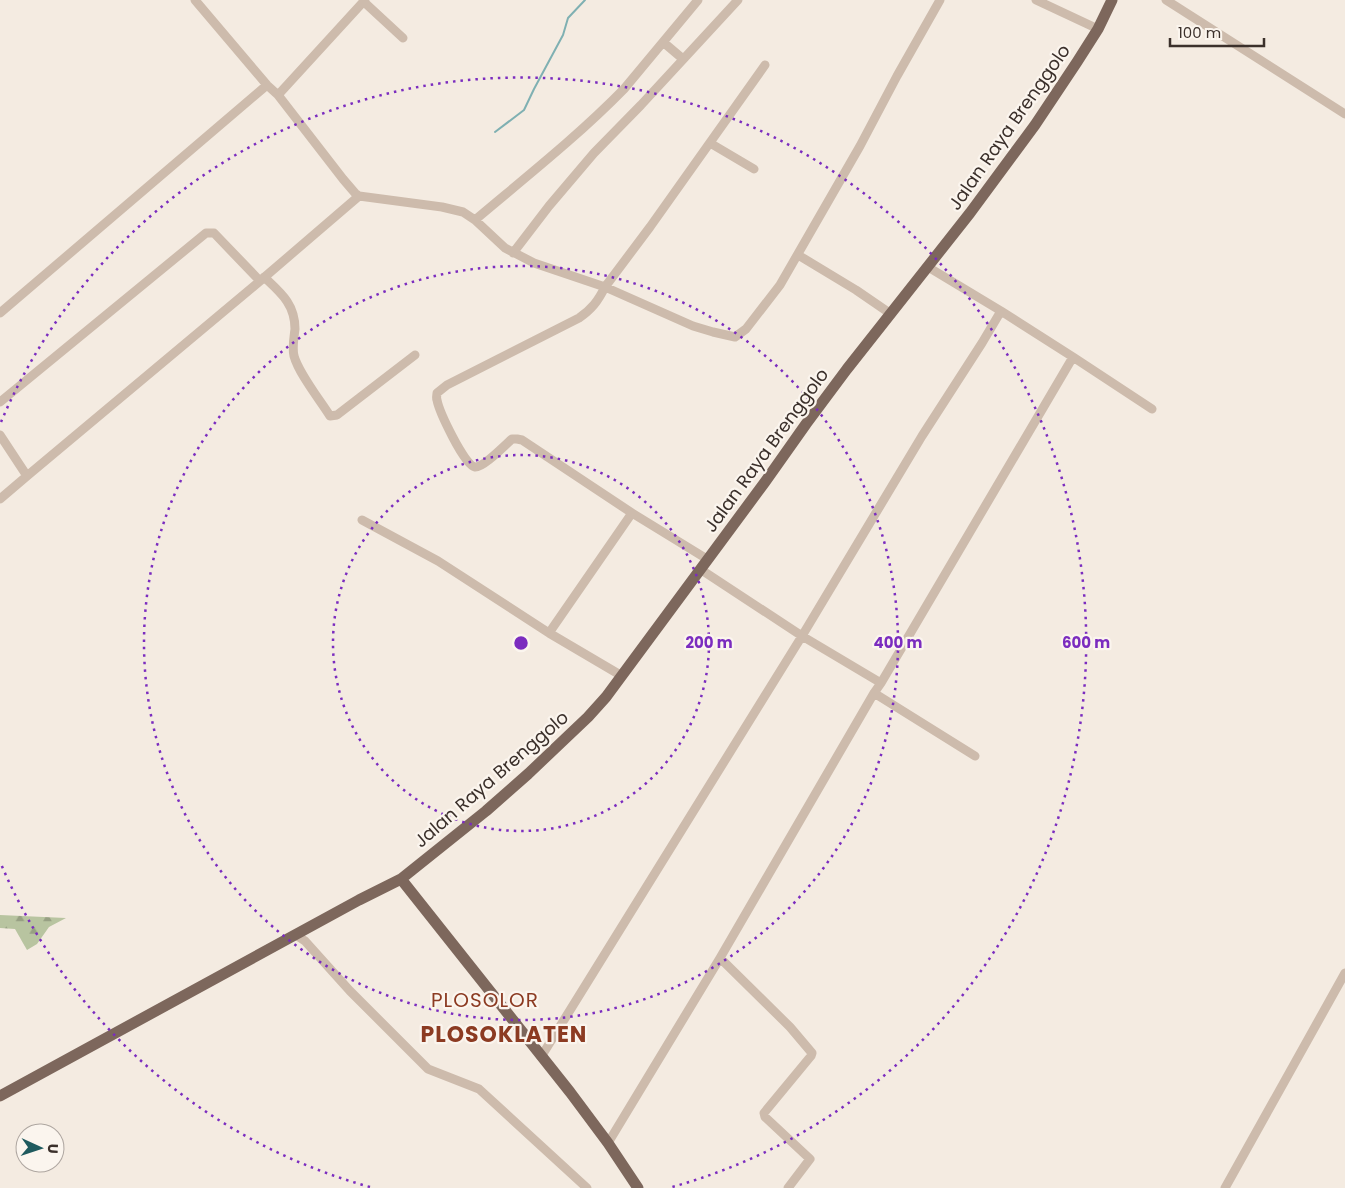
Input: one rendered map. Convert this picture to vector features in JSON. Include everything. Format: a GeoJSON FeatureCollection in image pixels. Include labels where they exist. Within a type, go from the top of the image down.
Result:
{"type":"FeatureCollection","features":[{"type":"Feature","properties":{"kind":"main road","name":"Jalan Raya Brenggolo"},"geometry":{"type":"LineString","coordinates":[[0,1096],[359,900],[401,879],[486,811],[588,717],[622,676],[847,369],[970,213],[1034,126],[1077,62],[1098,28],[1112,0]]}},
{"type":"Feature","properties":{"kind":"main road"},"geometry":{"type":"LineString","coordinates":[[401,879],[608,1143],[638,1188]]}},
{"type":"Feature","properties":{"kind":"street"},"geometry":{"type":"LineString","coordinates":[[195,0],[267,85],[278,95],[355,193],[360,196],[448,208],[463,212],[475,220],[505,248],[534,263],[605,287],[693,326],[735,336],[746,329],[780,285],[860,146],[896,76],[940,0]]}},
{"type":"Feature","properties":{"kind":"street"},"geometry":{"type":"LineString","coordinates":[[475,220],[573,138],[611,102],[698,0]]}},
{"type":"Feature","properties":{"kind":"street"},"geometry":{"type":"LineString","coordinates":[[513,253],[549,206],[594,153],[738,0]]}},
{"type":"Feature","properties":{"kind":"street"},"geometry":{"type":"LineString","coordinates":[[1036,0],[1098,28]]}},
{"type":"Feature","properties":{"kind":"street"},"geometry":{"type":"LineString","coordinates":[[1166,0],[1345,114]]}},
{"type":"Feature","properties":{"kind":"street"},"geometry":{"type":"LineString","coordinates":[[278,95],[364,1],[403,38]]}},
{"type":"Feature","properties":{"kind":"street"},"geometry":{"type":"LineString","coordinates":[[664,42],[683,60]]}},
{"type":"Feature","properties":{"kind":"street"},"geometry":{"type":"LineString","coordinates":[[765,65],[605,287],[591,310],[579,318],[447,385],[437,393],[436,399],[452,436],[462,454],[472,466],[483,464],[512,439],[522,440],[632,513],[802,636],[881,683]]}},
{"type":"Feature","properties":{"kind":"street"},"geometry":{"type":"LineString","coordinates":[[0,313],[267,85]]}},
{"type":"Feature","properties":{"kind":"street"},"geometry":{"type":"LineString","coordinates":[[710,143],[754,169]]}},
{"type":"Feature","properties":{"kind":"street"},"geometry":{"type":"LineString","coordinates":[[0,499],[360,196]]}},
{"type":"Feature","properties":{"kind":"street"},"geometry":{"type":"LineString","coordinates":[[0,402],[206,233],[214,233],[262,279],[282,293],[292,310],[295,326],[294,354],[298,366],[330,416],[337,415],[415,355]]}},
{"type":"Feature","properties":{"kind":"street"},"geometry":{"type":"LineString","coordinates":[[798,255],[856,290],[891,314]]}},
{"type":"Feature","properties":{"kind":"street"},"geometry":{"type":"LineString","coordinates":[[928,267],[1001,311],[1152,409]]}},
{"type":"Feature","properties":{"kind":"street"},"geometry":{"type":"LineString","coordinates":[[541,1057],[802,636],[922,436],[1001,311]]}},
{"type":"Feature","properties":{"kind":"street"},"geometry":{"type":"LineString","coordinates":[[608,1143],[720,958],[874,692],[1073,357]]}},
{"type":"Feature","properties":{"kind":"street"},"geometry":{"type":"LineString","coordinates":[[0,435],[27,476]]}},
{"type":"Feature","properties":{"kind":"street"},"geometry":{"type":"LineString","coordinates":[[549,633],[632,513]]}},
{"type":"Feature","properties":{"kind":"street"},"geometry":{"type":"LineString","coordinates":[[362,520],[438,561],[549,633],[622,676]]}},
{"type":"Feature","properties":{"kind":"street"},"geometry":{"type":"LineString","coordinates":[[874,692],[975,756]]}},
{"type":"Feature","properties":{"kind":"street"},"geometry":{"type":"LineString","coordinates":[[296,935],[305,941],[350,991],[428,1069],[479,1089],[587,1188]]}},
{"type":"Feature","properties":{"kind":"street"},"geometry":{"type":"LineString","coordinates":[[720,958],[790,1027],[812,1053],[764,1113],[765,1117],[810,1159],[788,1188]]}},
{"type":"Feature","properties":{"kind":"street"},"geometry":{"type":"LineString","coordinates":[[1225,1188],[1345,973]]}},
{"type":"Feature","properties":{"kind":"green space"},"geometry":{"type":"Polygon","coordinates":[[[0,915],[66,918],[49,927],[37,944],[27,950],[15,929],[0,928],[0,915]]]}},
{"type":"Feature","properties":{"kind":"waterway"},"geometry":{"type":"LineString","coordinates":[[495,132],[524,110],[563,35],[568,18],[585,0]]}},
{"type":"Feature","properties":{"kind":"district","name":"PLOSOLOR"},"geometry":{"type":"Point","coordinates":[485,1000]}},
{"type":"Feature","properties":{"kind":"district","name":"PLOSOKLATEN"},"geometry":{"type":"Point","coordinates":[504,1034]}}]}
